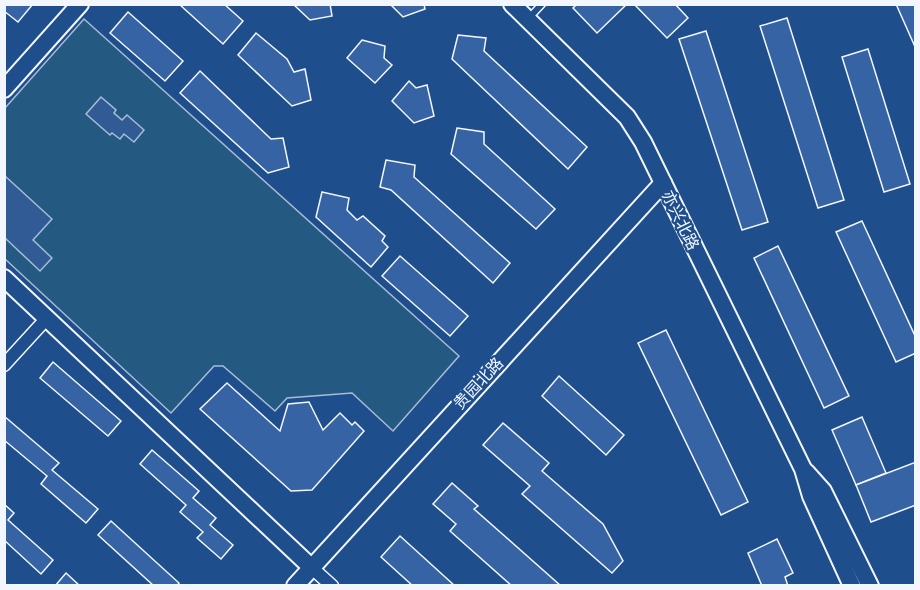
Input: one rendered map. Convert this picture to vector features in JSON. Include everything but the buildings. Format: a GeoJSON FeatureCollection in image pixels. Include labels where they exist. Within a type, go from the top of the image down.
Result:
{"type":"FeatureCollection","features":[{"type":"Feature","properties":{"kind":"street"},"geometry":{"type":"LineString","coordinates":[[4,88],[80,4]]}},
{"type":"Feature","properties":{"kind":"street","name":"亦兴北路"},"geometry":{"type":"LineString","coordinates":[[512,4],[627,117],[643,142],[803,469],[811,496],[852,585]]}},
{"type":"Feature","properties":{"kind":"street","name":"贵园北路"},"geometry":{"type":"LineString","coordinates":[[295,585],[663,183]]}},
{"type":"Feature","properties":{"kind":"street"},"geometry":{"type":"LineString","coordinates":[[4,278],[332,585]]}},
{"type":"Feature","properties":{"kind":"street"},"geometry":{"type":"LineString","coordinates":[[4,365],[47,318]]}},
{"type":"Feature","properties":{"kind":"street","name":"亦兴北路"},"geometry":{"type":"LineString","coordinates":[[803,469],[823,491],[870,585]]}},
{"type":"Feature","properties":{"kind":"lane"},"geometry":{"type":"LineString","coordinates":[[527,20],[542,4]]}},
{"type":"Feature","properties":{"kind":"shaded area"},"geometry":{"type":"Polygon","coordinates":[[[84,19],[459,356],[393,431],[352,393],[287,398],[275,411],[223,366],[214,366],[171,413],[5,259],[5,108],[84,19]]]}},
{"type":"Feature","properties":{"kind":"shaded area"},"geometry":{"type":"Polygon","coordinates":[[[101,97],[116,110],[114,113],[122,120],[127,115],[144,130],[134,142],[124,134],[120,139],[112,133],[110,135],[86,114],[101,97]]]}},
{"type":"Feature","properties":{"kind":"shaded area"},"geometry":{"type":"Polygon","coordinates":[[[5,176],[52,219],[33,240],[52,258],[40,271],[5,238],[5,176]]]}}]}
